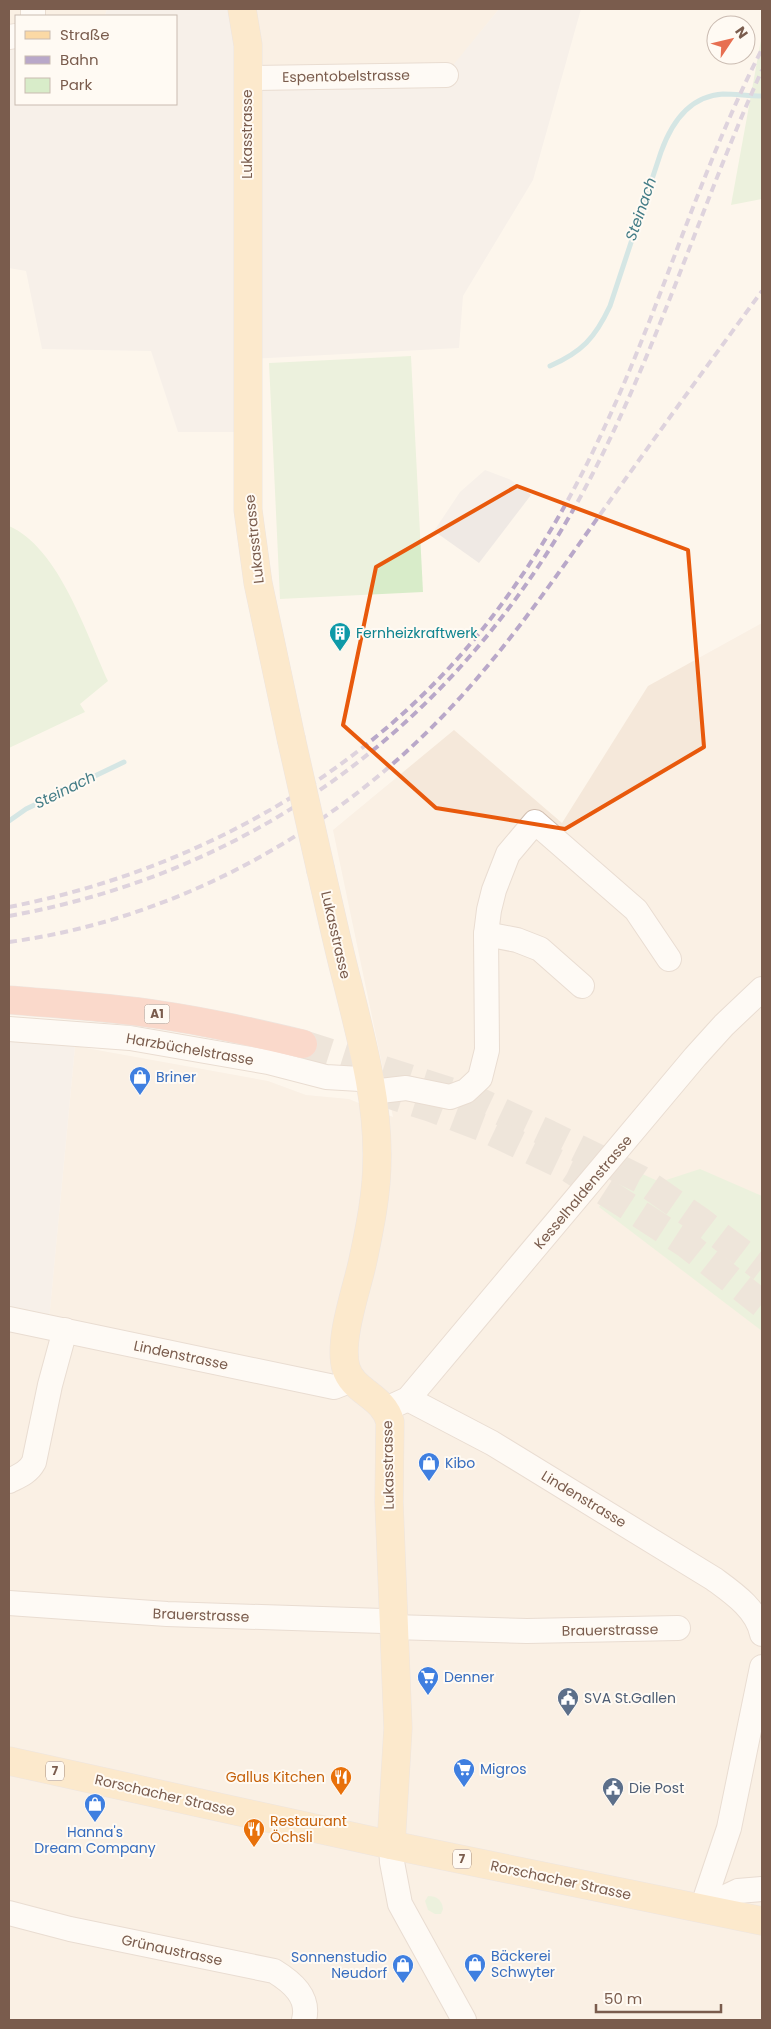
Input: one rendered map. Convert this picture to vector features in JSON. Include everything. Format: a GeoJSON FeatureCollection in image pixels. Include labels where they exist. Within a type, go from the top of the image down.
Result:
{"type":"FeatureCollection","features":[{"type":"Feature","properties":{"kind":"highway","name":"A1"},"geometry":{"type":"LineString","coordinates":[[9,1000],[117,1009],[161,1015],[205,1022],[303,1044]]}},
{"type":"Feature","properties":{"kind":"main road","name":"Lukasstrasse"},"geometry":{"type":"LineString","coordinates":[[242,9],[248,45],[248,510],[258,583],[291,738],[370,1085],[377,1132],[376,1194],[344,1342],[346,1368],[352,1380],[396,1404],[390,1422],[389,1502],[398,1728],[391,1845]]}},
{"type":"Feature","properties":{"kind":"main road","name":"Rorschacher Strasse"},"geometry":{"type":"LineString","coordinates":[[9,1761],[391,1845],[762,1921]]}},
{"type":"Feature","properties":{"kind":"street","name":"Espentobelstrasse"},"geometry":{"type":"LineString","coordinates":[[247,78],[446,75]]}},
{"type":"Feature","properties":{"kind":"street","name":"Harzbüchelstrasse"},"geometry":{"type":"LineString","coordinates":[[9,1029],[130,1038],[268,1062],[326,1077],[360,1079],[370,1085],[406,1088],[450,1097],[466,1091],[480,1078],[487,1050],[486,934],[494,890],[504,861],[519,839],[535,822],[636,910],[669,959]]}},
{"type":"Feature","properties":{"kind":"street"},"geometry":{"type":"LineString","coordinates":[[486,934],[517,940],[540,949],[582,986]]}},
{"type":"Feature","properties":{"kind":"street","name":"Kesselhaldenstrasse"},"geometry":{"type":"LineString","coordinates":[[396,1404],[695,1058],[762,989]]}},
{"type":"Feature","properties":{"kind":"street","name":"Lindenstrasse"},"geometry":{"type":"LineString","coordinates":[[9,1319],[334,1387],[352,1380]]}},
{"type":"Feature","properties":{"kind":"street"},"geometry":{"type":"LineString","coordinates":[[9,1481],[24,1474],[34,1462],[50,1385],[65,1330]]}},
{"type":"Feature","properties":{"kind":"street","name":"Lindenstrasse"},"geometry":{"type":"LineString","coordinates":[[396,1404],[492,1443],[708,1575],[748,1606],[762,1630]]}},
{"type":"Feature","properties":{"kind":"street","name":"Brauerstrasse"},"geometry":{"type":"LineString","coordinates":[[9,1603],[167,1614],[383,1621],[393,1625],[527,1631],[678,1628]]}},
{"type":"Feature","properties":{"kind":"street"},"geometry":{"type":"LineString","coordinates":[[702,1908],[730,1828],[762,1667]]}},
{"type":"Feature","properties":{"kind":"street"},"geometry":{"type":"LineString","coordinates":[[391,1845],[393,1869],[400,1904],[464,2020]]}},
{"type":"Feature","properties":{"kind":"street"},"geometry":{"type":"LineString","coordinates":[[702,1908],[738,1891],[762,1889]]}},
{"type":"Feature","properties":{"kind":"street","name":"Grünaustrasse"},"geometry":{"type":"LineString","coordinates":[[9,1913],[80,1931],[274,1971],[290,1980],[298,1990],[304,2003],[306,2014],[304,2020]]}},
{"type":"Feature","properties":{"kind":"highlighted area"},"geometry":{"type":"Polygon","coordinates":[[[517,486],[688,550],[704,747],[565,829],[436,808],[343,725],[376,567],[517,486]]]}},
{"type":"Feature","properties":{"kind":"shaded area"},"geometry":{"type":"Polygon","coordinates":[[[9,9],[107,9],[105,15],[15,15],[15,38],[9,37],[9,9]]]}},
{"type":"Feature","properties":{"kind":"shaded area"},"geometry":{"type":"Polygon","coordinates":[[[107,9],[235,9],[247,78],[445,75],[499,9],[581,9],[533,180],[463,296],[459,348],[249,359],[249,432],[178,432],[151,351],[42,349],[26,271],[9,268],[9,37],[15,38],[15,105],[178,105],[178,15],[105,15],[107,9]]]}},
{"type":"Feature","properties":{"kind":"shaded area"},"geometry":{"type":"Polygon","coordinates":[[[235,9],[499,9],[446,75],[247,78],[235,9]]]}},
{"type":"Feature","properties":{"kind":"shaded area"},"geometry":{"type":"Polygon","coordinates":[[[485,470],[511,480],[531,495],[479,563],[434,531],[460,492],[485,470]]]}},
{"type":"Feature","properties":{"kind":"shaded area"},"geometry":{"type":"Polygon","coordinates":[[[762,623],[762,2020],[9,2020],[9,1311],[49,1319],[75,1046],[268,1081],[306,1095],[349,1099],[393,1117],[333,830],[454,730],[562,823],[648,686],[762,623]]]}},
{"type":"Feature","properties":{"kind":"shaded area"},"geometry":{"type":"Polygon","coordinates":[[[9,1041],[75,1046],[49,1320],[9,1311],[9,1041]]]}},
{"type":"Feature","properties":{"kind":"green space"},"geometry":{"type":"Polygon","coordinates":[[[762,34],[762,199],[731,205],[762,34]]]}},
{"type":"Feature","properties":{"kind":"green space"},"geometry":{"type":"Polygon","coordinates":[[[411,356],[423,592],[280,599],[269,363],[411,356]]]}},
{"type":"Feature","properties":{"kind":"green space"},"geometry":{"type":"Polygon","coordinates":[[[9,526],[27,537],[56,572],[80,617],[108,681],[80,704],[85,712],[9,748],[9,526]]]}},
{"type":"Feature","properties":{"kind":"green space"},"geometry":{"type":"Polygon","coordinates":[[[629,1168],[660,1182],[700,1169],[762,1196],[762,1331],[599,1207],[629,1168]]]}},
{"type":"Feature","properties":{"kind":"green space"},"geometry":{"type":"Polygon","coordinates":[[[428,1896],[440,1901],[443,1909],[441,1914],[435,1914],[428,1910],[425,1901],[428,1896]]]}},
{"type":"Feature","properties":{"kind":"waterway","name":"Steinach"},"geometry":{"type":"LineString","coordinates":[[550,366],[579,349],[599,327],[610,306],[661,152],[670,131],[683,113],[700,100],[711,96],[723,94],[762,96]]}},
{"type":"Feature","properties":{"kind":"waterway","name":"Steinach"},"geometry":{"type":"LineString","coordinates":[[9,821],[26,809],[124,762]]}},
{"type":"Feature","properties":{"kind":"tunnel"},"geometry":{"type":"LineString","coordinates":[[303,1044],[474,1099],[549,1134],[640,1179],[699,1220],[762,1268]]}},
{"type":"Feature","properties":{"kind":"tunnel"},"geometry":{"type":"LineString","coordinates":[[375,1090],[431,1108],[486,1129],[570,1169],[686,1244],[762,1304]]}},
{"type":"Feature","properties":{"kind":"railway"},"geometry":{"type":"LineString","coordinates":[[9,907],[79,890],[148,868],[214,840],[277,806],[337,767],[393,722],[445,672],[492,617],[525,571],[555,524],[582,474],[627,378],[719,141],[762,49]]}},
{"type":"Feature","properties":{"kind":"railway"},"geometry":{"type":"LineString","coordinates":[[9,916],[104,893],[193,860],[276,818],[353,766],[423,705],[487,636],[543,559],[592,475],[616,426],[762,70]]}},
{"type":"Feature","properties":{"kind":"railway"},"geometry":{"type":"LineString","coordinates":[[9,942],[69,931],[128,914],[186,893],[242,867],[295,836],[346,801],[394,763],[461,697],[504,645],[762,291]]}},
{"type":"Feature","properties":{"kind":"place","name":"Fernheizkraftwerk"},"geometry":{"type":"Point","coordinates":[340,652]}},
{"type":"Feature","properties":{"kind":"place","name":"Briner"},"geometry":{"type":"Point","coordinates":[140,1096]}},
{"type":"Feature","properties":{"kind":"place","name":"Kibo"},"geometry":{"type":"Point","coordinates":[429,1482]}},
{"type":"Feature","properties":{"kind":"place","name":"Denner"},"geometry":{"type":"Point","coordinates":[428,1696]}},
{"type":"Feature","properties":{"kind":"place","name":"SVA St.Gallen"},"geometry":{"type":"Point","coordinates":[568,1717]}},
{"type":"Feature","properties":{"kind":"place","name":"Migros"},"geometry":{"type":"Point","coordinates":[464,1788]}},
{"type":"Feature","properties":{"kind":"place","name":"Gallus Kitchen"},"geometry":{"type":"Point","coordinates":[341,1796]}},
{"type":"Feature","properties":{"kind":"place","name":"Die Post"},"geometry":{"type":"Point","coordinates":[613,1807]}},
{"type":"Feature","properties":{"kind":"place","name":"Hanna's Dream Company"},"geometry":{"type":"Point","coordinates":[95,1823]}},
{"type":"Feature","properties":{"kind":"place","name":"Restaurant Öchsli"},"geometry":{"type":"Point","coordinates":[254,1848]}},
{"type":"Feature","properties":{"kind":"place","name":"Bäckerei Schwyter"},"geometry":{"type":"Point","coordinates":[475,1983]}},
{"type":"Feature","properties":{"kind":"place","name":"Sonnenstudio Neudorf"},"geometry":{"type":"Point","coordinates":[403,1984]}}]}
